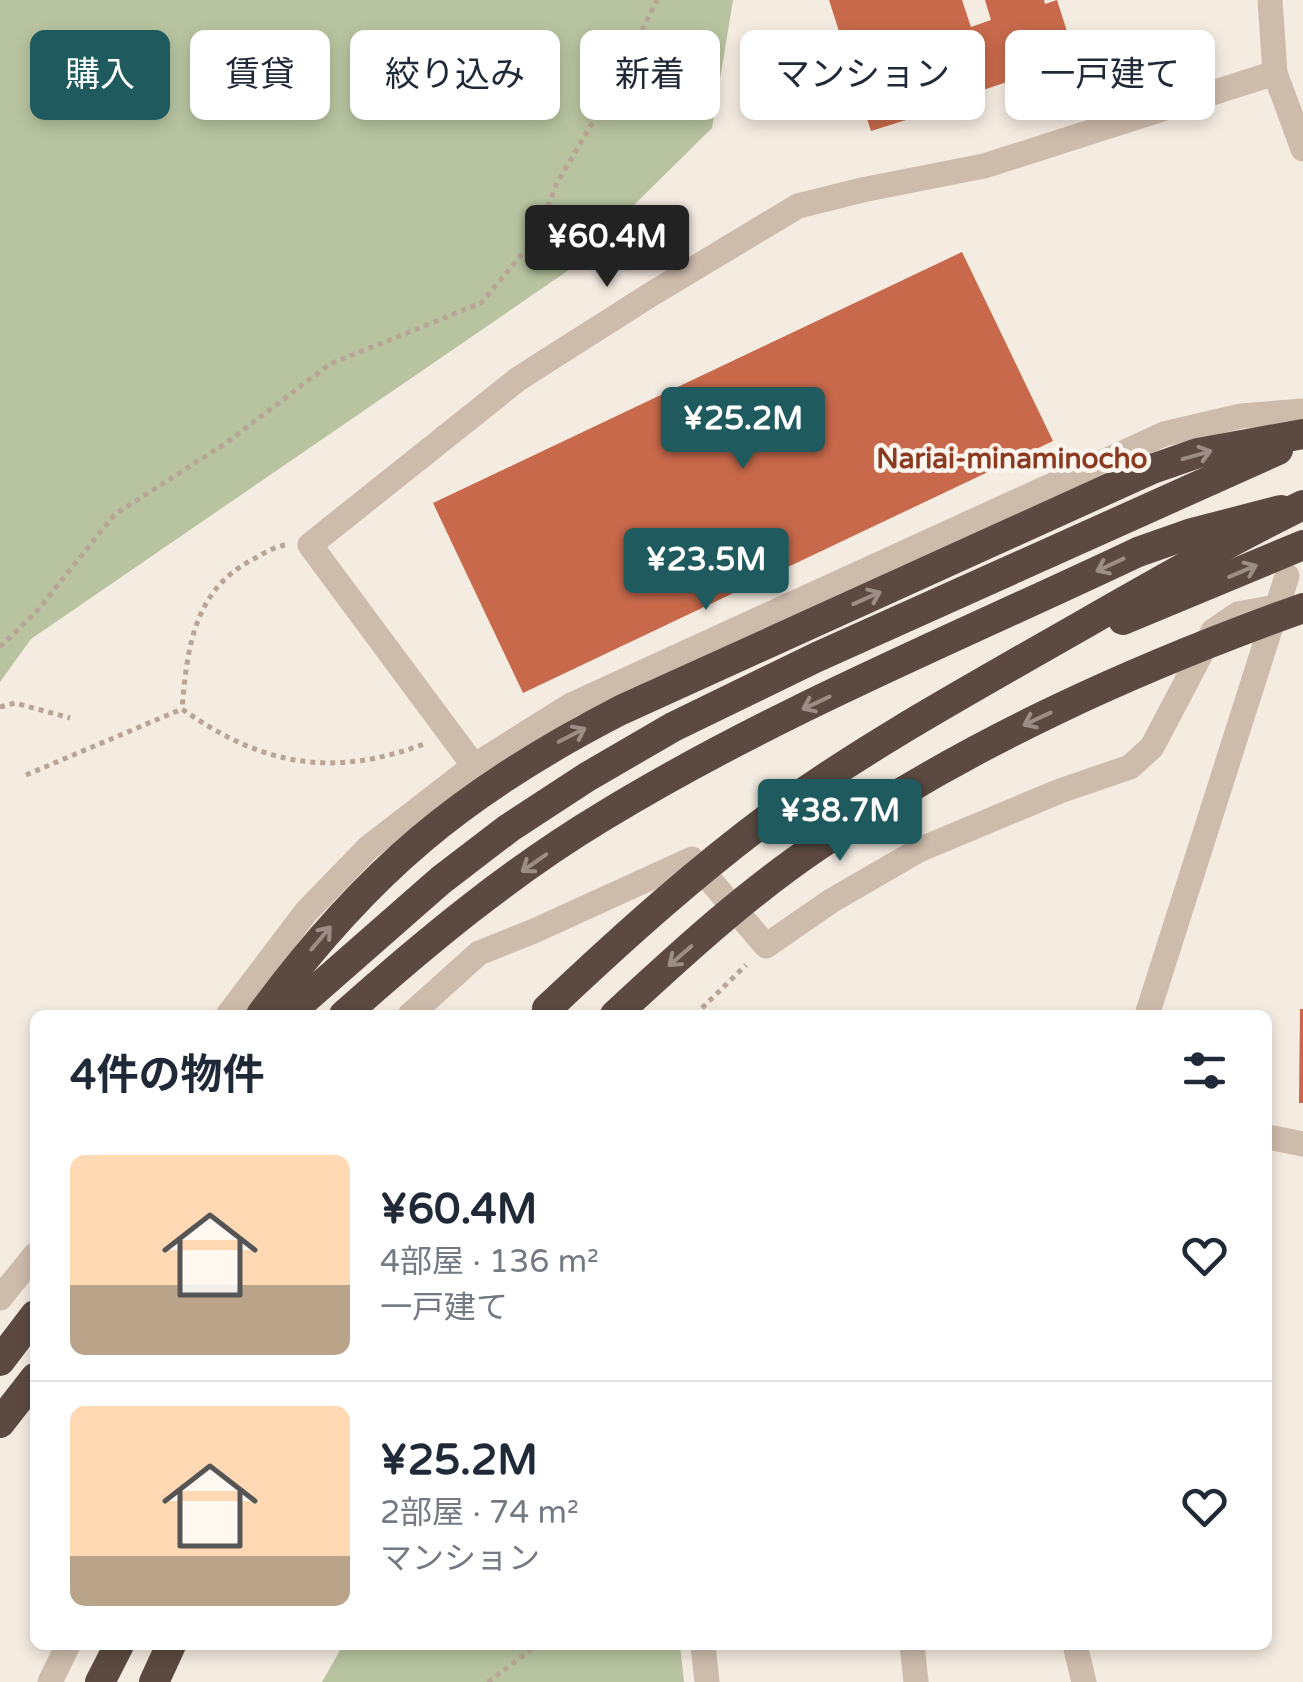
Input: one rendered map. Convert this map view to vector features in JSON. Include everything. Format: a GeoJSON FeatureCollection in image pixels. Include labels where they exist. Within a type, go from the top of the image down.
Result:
{"type":"FeatureCollection","features":[{"type":"Feature","properties":{"kind":"highway"},"geometry":{"type":"LineString","coordinates":[[294,1010],[441,880],[509,828],[673,728],[817,657],[1303,436]]}},
{"type":"Feature","properties":{"kind":"highway"},"geometry":{"type":"LineString","coordinates":[[265,1010],[350,905],[396,860],[448,814],[554,744],[620,710],[1152,469],[1198,453],[1303,436]]}},
{"type":"Feature","properties":{"kind":"highway"},"geometry":{"type":"LineString","coordinates":[[546,1010],[636,924],[790,802],[864,752],[1224,544],[1303,505]]}},
{"type":"Feature","properties":{"kind":"highway"},"geometry":{"type":"LineString","coordinates":[[350,1010],[403,962],[502,886],[660,783],[804,709],[1138,552],[1192,533],[1303,505]]}},
{"type":"Feature","properties":{"kind":"highway"},"geometry":{"type":"LineString","coordinates":[[1023,660],[1303,545]]}},
{"type":"Feature","properties":{"kind":"highway"},"geometry":{"type":"LineString","coordinates":[[621,1010],[746,899],[898,793],[1005,733],[1290,608]]}},
{"type":"Feature","properties":{"kind":"highway"},"geometry":{"type":"LineString","coordinates":[[1125,678],[1303,624]]}},
{"type":"Feature","properties":{"kind":"highway"},"geometry":{"type":"LineString","coordinates":[[320,1010],[386,928]]}},
{"type":"Feature","properties":{"kind":"highway"},"geometry":{"type":"LineString","coordinates":[[0,1360],[30,1321]]}},
{"type":"Feature","properties":{"kind":"highway"},"geometry":{"type":"LineString","coordinates":[[0,1424],[30,1385]]}},
{"type":"Feature","properties":{"kind":"highway"},"geometry":{"type":"LineString","coordinates":[[100,1682],[116,1650]]}},
{"type":"Feature","properties":{"kind":"highway"},"geometry":{"type":"LineString","coordinates":[[154,1682],[170,1650]]}},
{"type":"Feature","properties":{"kind":"street"},"geometry":{"type":"LineString","coordinates":[[1270,0],[1275,72],[1303,148]]}},
{"type":"Feature","properties":{"kind":"street"},"geometry":{"type":"LineString","coordinates":[[474,766],[310,546],[518,379],[798,206],[984,166],[1275,72]]}},
{"type":"Feature","properties":{"kind":"street"},"geometry":{"type":"LineString","coordinates":[[232,1010],[306,912],[368,848],[474,766],[571,705],[1164,434],[1222,420],[1303,411]]}},
{"type":"Feature","properties":{"kind":"street"},"geometry":{"type":"LineString","coordinates":[[1148,1010],[1290,608],[1286,576]]}},
{"type":"Feature","properties":{"kind":"street"},"geometry":{"type":"LineString","coordinates":[[416,1010],[479,953],[692,859],[766,946],[831,901],[919,850],[1130,767],[1152,747],[1213,631],[1238,614],[1290,608]]}},
{"type":"Feature","properties":{"kind":"street"},"geometry":{"type":"LineString","coordinates":[[1272,1138],[1303,1144]]}},
{"type":"Feature","properties":{"kind":"street"},"geometry":{"type":"LineString","coordinates":[[0,1298],[30,1262]]}},
{"type":"Feature","properties":{"kind":"street"},"geometry":{"type":"LineString","coordinates":[[50,1682],[66,1650]]}},
{"type":"Feature","properties":{"kind":"street"},"geometry":{"type":"LineString","coordinates":[[704,1650],[707,1682]]}},
{"type":"Feature","properties":{"kind":"street"},"geometry":{"type":"LineString","coordinates":[[913,1650],[916,1682]]}},
{"type":"Feature","properties":{"kind":"street"},"geometry":{"type":"LineString","coordinates":[[1076,1650],[1084,1682]]}},
{"type":"Feature","properties":{"kind":"path"},"geometry":{"type":"LineString","coordinates":[[0,646],[38,610],[114,515],[226,442],[330,364],[480,303],[534,240],[557,182],[617,81],[658,0]]}},
{"type":"Feature","properties":{"kind":"path"},"geometry":{"type":"LineString","coordinates":[[182,709],[187,658],[203,606],[228,573],[280,545],[310,546]]}},
{"type":"Feature","properties":{"kind":"path"},"geometry":{"type":"LineString","coordinates":[[0,707],[15,703],[70,718]]}},
{"type":"Feature","properties":{"kind":"path"},"geometry":{"type":"LineString","coordinates":[[182,709],[213,731],[271,755],[328,766],[383,760],[451,734]]}},
{"type":"Feature","properties":{"kind":"path"},"geometry":{"type":"LineString","coordinates":[[26,775],[182,709]]}},
{"type":"Feature","properties":{"kind":"path"},"geometry":{"type":"LineString","coordinates":[[700,1010],[766,946]]}},
{"type":"Feature","properties":{"kind":"path"},"geometry":{"type":"LineString","coordinates":[[488,1682],[530,1650]]}},
{"type":"Feature","properties":{"kind":"green space"},"geometry":{"type":"Polygon","coordinates":[[[0,0],[733,0],[720,79],[720,30],[580,30],[580,120],[713,120],[712,128],[566,272],[31,639],[0,682],[0,0]]]}},
{"type":"Feature","properties":{"kind":"green space"},"geometry":{"type":"Polygon","coordinates":[[[340,1650],[681,1650],[684,1682],[322,1682],[340,1650]]]}},
{"type":"Feature","properties":{"kind":"building"},"geometry":{"type":"Polygon","coordinates":[[[829,0],[962,0],[971,27],[991,20],[985,0],[1044,0],[1045,4],[1057,0],[1067,30],[1005,30],[1005,83],[985,89],[985,30],[839,30],[829,0]]]}},
{"type":"Feature","properties":{"kind":"building"},"geometry":{"type":"Polygon","coordinates":[[[867,120],[906,120],[871,131],[867,120]]]}},
{"type":"Feature","properties":{"kind":"building"},"geometry":{"type":"Polygon","coordinates":[[[962,252],[1053,441],[523,693],[433,503],[962,252]]]}},
{"type":"Feature","properties":{"kind":"building"},"geometry":{"type":"Polygon","coordinates":[[[1303,1009],[1303,1103],[1299,1103],[1303,1009]]]}},
{"type":"Feature","properties":{"kind":"district","name":"Nariai-minaminocho"},"geometry":{"type":"Point","coordinates":[1012,458]}}]}
